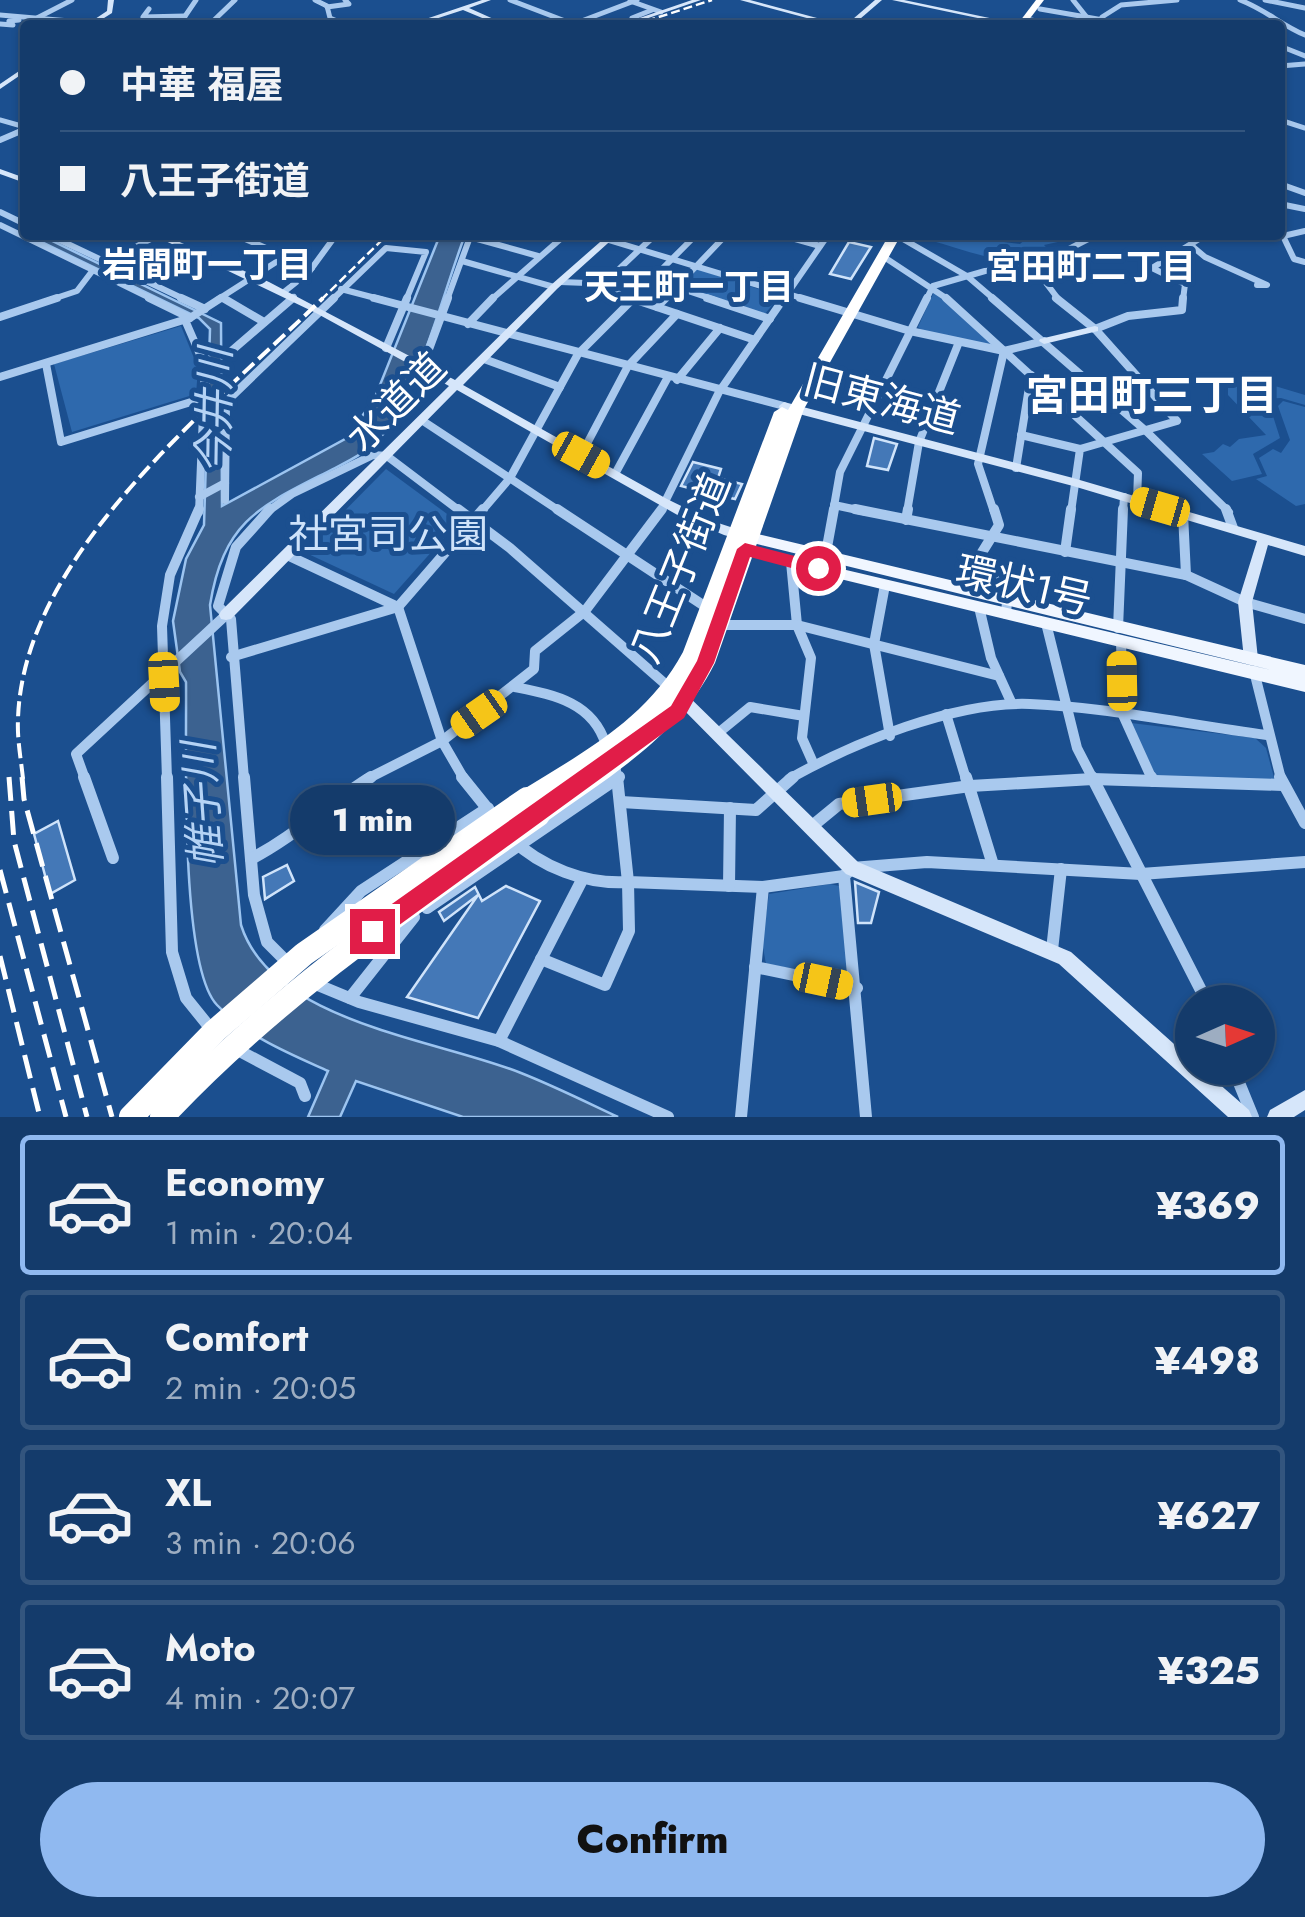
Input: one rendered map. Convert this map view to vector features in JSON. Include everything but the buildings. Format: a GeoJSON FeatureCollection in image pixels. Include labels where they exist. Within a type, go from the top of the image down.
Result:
{"type":"FeatureCollection","features":[{"type":"Feature","properties":{"kind":"highway","name":"八王子街道"},"geometry":{"type":"LineString","coordinates":[[130,1117],[215,1031],[304,954],[533,807],[613,761],[658,728],[679,696],[714,617],[790,408],[883,240]]}},
{"type":"Feature","properties":{"kind":"highway","name":"八王子街道"},"geometry":{"type":"LineString","coordinates":[[845,313],[892,240]]}},
{"type":"Feature","properties":{"kind":"highway","name":"八王子街道"},"geometry":{"type":"LineString","coordinates":[[162,1117],[234,1044],[315,973],[533,807]]}},
{"type":"Feature","properties":{"kind":"main road","name":"環状1号"},"geometry":{"type":"LineString","coordinates":[[743,540],[1253,666],[1305,685]]}},
{"type":"Feature","properties":{"kind":"main road","name":"環状1号"},"geometry":{"type":"LineString","coordinates":[[743,540],[791,562],[979,608],[1006,607],[1046,623],[1120,634]]}},
{"type":"Feature","properties":{"kind":"main road","name":"環状1号"},"geometry":{"type":"LineString","coordinates":[[1253,666],[1305,672]]}},
{"type":"Feature","properties":{"kind":"street"},"geometry":{"type":"LineString","coordinates":[[25,20],[72,0]]}},
{"type":"Feature","properties":{"kind":"street"},"geometry":{"type":"LineString","coordinates":[[97,20],[110,12],[111,0]]}},
{"type":"Feature","properties":{"kind":"street"},"geometry":{"type":"LineString","coordinates":[[182,20],[196,0]]}},
{"type":"Feature","properties":{"kind":"street"},"geometry":{"type":"LineString","coordinates":[[214,20],[234,0]]}},
{"type":"Feature","properties":{"kind":"street"},"geometry":{"type":"LineString","coordinates":[[315,0],[335,20]]}},
{"type":"Feature","properties":{"kind":"street"},"geometry":{"type":"LineString","coordinates":[[327,8],[346,5],[345,0]]}},
{"type":"Feature","properties":{"kind":"street"},"geometry":{"type":"LineString","coordinates":[[426,20],[488,0]]}},
{"type":"Feature","properties":{"kind":"street"},"geometry":{"type":"LineString","coordinates":[[510,0],[560,20]]}},
{"type":"Feature","properties":{"kind":"street"},"geometry":{"type":"LineString","coordinates":[[585,20],[632,0],[657,10]]}},
{"type":"Feature","properties":{"kind":"street"},"geometry":{"type":"LineString","coordinates":[[632,18],[698,0]]}},
{"type":"Feature","properties":{"kind":"street"},"geometry":{"type":"LineString","coordinates":[[743,0],[815,20]]}},
{"type":"Feature","properties":{"kind":"street"},"geometry":{"type":"LineString","coordinates":[[855,20],[879,0]]}},
{"type":"Feature","properties":{"kind":"street"},"geometry":{"type":"LineString","coordinates":[[896,0],[1004,20]]}},
{"type":"Feature","properties":{"kind":"street"},"geometry":{"type":"LineString","coordinates":[[1118,0],[1125,5]]}},
{"type":"Feature","properties":{"kind":"street"},"geometry":{"type":"LineString","coordinates":[[1095,20],[1125,5],[1177,0]]}},
{"type":"Feature","properties":{"kind":"street"},"geometry":{"type":"LineString","coordinates":[[1240,0],[1271,12],[1279,20]]}},
{"type":"Feature","properties":{"kind":"street"},"geometry":{"type":"LineString","coordinates":[[1265,0],[1305,8]]}},
{"type":"Feature","properties":{"kind":"street"},"geometry":{"type":"LineString","coordinates":[[1042,3],[1083,20]]}},
{"type":"Feature","properties":{"kind":"street"},"geometry":{"type":"LineString","coordinates":[[463,8],[492,20]]}},
{"type":"Feature","properties":{"kind":"street"},"geometry":{"type":"LineString","coordinates":[[149,9],[143,17],[185,16]]}},
{"type":"Feature","properties":{"kind":"street"},"geometry":{"type":"LineString","coordinates":[[634,20],[657,10]]}},
{"type":"Feature","properties":{"kind":"street"},"geometry":{"type":"LineString","coordinates":[[0,15],[55,20]]}},
{"type":"Feature","properties":{"kind":"street"},"geometry":{"type":"LineString","coordinates":[[1102,18],[1111,20]]}},
{"type":"Feature","properties":{"kind":"street"},"geometry":{"type":"LineString","coordinates":[[0,225],[20,235]]}},
{"type":"Feature","properties":{"kind":"street"},"geometry":{"type":"LineString","coordinates":[[0,234],[20,226]]}},
{"type":"Feature","properties":{"kind":"street"},"geometry":{"type":"LineString","coordinates":[[30,240],[187,319],[205,366],[198,519],[170,575],[165,598],[172,952],[186,998],[220,1040],[300,1083],[305,1096]]}},
{"type":"Feature","properties":{"kind":"street"},"geometry":{"type":"LineString","coordinates":[[59,240],[205,309]]}},
{"type":"Feature","properties":{"kind":"street"},"geometry":{"type":"LineString","coordinates":[[0,317],[77,291],[94,271],[148,240]]}},
{"type":"Feature","properties":{"kind":"street"},"geometry":{"type":"LineString","coordinates":[[169,240],[256,276],[319,310],[388,349],[426,252],[386,248],[319,310],[226,402],[225,500]]}},
{"type":"Feature","properties":{"kind":"street"},"geometry":{"type":"LineString","coordinates":[[246,240],[312,268]]}},
{"type":"Feature","properties":{"kind":"street"},"geometry":{"type":"LineString","coordinates":[[229,354],[312,268],[330,240]]}},
{"type":"Feature","properties":{"kind":"street"},"geometry":{"type":"LineString","coordinates":[[420,367],[469,240]]}},
{"type":"Feature","properties":{"kind":"street"},"geometry":{"type":"LineString","coordinates":[[488,240],[538,256]]}},
{"type":"Feature","properties":{"kind":"street"},"geometry":{"type":"LineString","coordinates":[[468,324],[514,276],[559,240]]}},
{"type":"Feature","properties":{"kind":"street","name":"水道道"},"geometry":{"type":"LineString","coordinates":[[226,615],[607,240]]}},
{"type":"Feature","properties":{"kind":"street"},"geometry":{"type":"LineString","coordinates":[[617,240],[845,313],[1004,351],[1095,329],[1128,316],[1182,310],[1185,284],[1152,268],[1161,258],[1198,240]]}},
{"type":"Feature","properties":{"kind":"street"},"geometry":{"type":"LineString","coordinates":[[599,288],[650,240]]}},
{"type":"Feature","properties":{"kind":"street"},"geometry":{"type":"LineString","coordinates":[[231,658],[398,606],[510,478],[578,354],[691,240]]}},
{"type":"Feature","properties":{"kind":"street"},"geometry":{"type":"LineString","coordinates":[[657,307],[721,240]]}},
{"type":"Feature","properties":{"kind":"street"},"geometry":{"type":"LineString","coordinates":[[799,240],[820,246]]}},
{"type":"Feature","properties":{"kind":"street"},"geometry":{"type":"LineString","coordinates":[[251,860],[292,837],[324,806],[380,771],[442,740],[534,669],[535,650],[585,611],[629,558],[667,501],[719,392],[824,240]]}},
{"type":"Feature","properties":{"kind":"street"},"geometry":{"type":"LineString","coordinates":[[904,240],[968,276],[1146,431],[1231,514],[1233,528]]}},
{"type":"Feature","properties":{"kind":"street"},"geometry":{"type":"LineString","coordinates":[[825,558],[840,472],[932,286],[1004,268],[1034,267],[1086,240]]}},
{"type":"Feature","properties":{"kind":"street"},"geometry":{"type":"LineString","coordinates":[[1281,240],[1294,259],[1305,262]]}},
{"type":"Feature","properties":{"kind":"street"},"geometry":{"type":"LineString","coordinates":[[1192,246],[1205,257],[1267,284],[1257,286]]}},
{"type":"Feature","properties":{"kind":"street"},"geometry":{"type":"LineString","coordinates":[[1290,252],[1305,254]]}},
{"type":"Feature","properties":{"kind":"street"},"geometry":{"type":"LineString","coordinates":[[884,257],[932,286],[1138,473],[1138,501]]}},
{"type":"Feature","properties":{"kind":"street"},"geometry":{"type":"LineString","coordinates":[[0,377],[187,319],[284,258]]}},
{"type":"Feature","properties":{"kind":"street"},"geometry":{"type":"LineString","coordinates":[[462,261],[557,285],[599,288],[755,340]]}},
{"type":"Feature","properties":{"kind":"street"},"geometry":{"type":"LineString","coordinates":[[1021,434],[1080,449],[1177,421],[1095,329],[1056,298],[1034,267]]}},
{"type":"Feature","properties":{"kind":"street"},"geometry":{"type":"LineString","coordinates":[[676,287],[770,318]]}},
{"type":"Feature","properties":{"kind":"street"},"geometry":{"type":"LineString","coordinates":[[341,290],[442,317]]}},
{"type":"Feature","properties":{"kind":"street"},"geometry":{"type":"LineString","coordinates":[[223,298],[264,322]]}},
{"type":"Feature","properties":{"kind":"street"},"geometry":{"type":"LineString","coordinates":[[581,455],[628,366],[677,314]]}},
{"type":"Feature","properties":{"kind":"street","name":"旧東海道"},"geometry":{"type":"LineString","coordinates":[[442,317],[1072,482],[1305,551]]}},
{"type":"Feature","properties":{"kind":"street"},"geometry":{"type":"LineString","coordinates":[[615,474],[672,378],[720,328]]}},
{"type":"Feature","properties":{"kind":"street"},"geometry":{"type":"LineString","coordinates":[[906,520],[920,442],[959,342]]}},
{"type":"Feature","properties":{"kind":"street","name":"環状1号"},"geometry":{"type":"LineString","coordinates":[[388,349],[743,540]]}},
{"type":"Feature","properties":{"kind":"street"},"geometry":{"type":"LineString","coordinates":[[1004,351],[979,458],[981,483],[999,525],[981,554],[1006,607]]}},
{"type":"Feature","properties":{"kind":"street"},"geometry":{"type":"LineString","coordinates":[[484,359],[560,387]]}},
{"type":"Feature","properties":{"kind":"street"},"geometry":{"type":"LineString","coordinates":[[46,364],[62,442],[204,398]]}},
{"type":"Feature","properties":{"kind":"street"},"geometry":{"type":"LineString","coordinates":[[1016,468],[1031,375]]}},
{"type":"Feature","properties":{"kind":"street"},"geometry":{"type":"LineString","coordinates":[[423,422],[714,617],[797,625],[999,676]]}},
{"type":"Feature","properties":{"kind":"street"},"geometry":{"type":"LineString","coordinates":[[1065,552],[1072,482],[1080,449]]}},
{"type":"Feature","properties":{"kind":"street"},"geometry":{"type":"LineString","coordinates":[[668,1117],[499,1041],[350,998],[305,979],[267,942],[251,860],[231,658],[231,619],[218,606],[221,578],[246,527],[267,510],[373,455],[387,456],[585,611],[776,792],[848,872],[1052,950],[1242,1117]]}},
{"type":"Feature","properties":{"kind":"street"},"geometry":{"type":"LineString","coordinates":[[200,498],[225,483]]}},
{"type":"Feature","properties":{"kind":"street"},"geometry":{"type":"LineString","coordinates":[[1124,497],[1120,634],[1123,715],[1153,781]]}},
{"type":"Feature","properties":{"kind":"street"},"geometry":{"type":"LineString","coordinates":[[834,506],[1186,576],[1244,602],[1305,619]]}},
{"type":"Feature","properties":{"kind":"street"},"geometry":{"type":"LineString","coordinates":[[1183,514],[1186,576]]}},
{"type":"Feature","properties":{"kind":"street"},"geometry":{"type":"LineString","coordinates":[[1264,538],[1244,602],[1253,666],[1283,784],[1305,823]]}},
{"type":"Feature","properties":{"kind":"street"},"geometry":{"type":"LineString","coordinates":[[287,555],[398,606],[442,740],[466,784],[516,845],[583,878],[609,886],[628,882],[763,887],[927,862],[1141,874],[1305,862]]}},
{"type":"Feature","properties":{"kind":"street"},"geometry":{"type":"LineString","coordinates":[[791,562],[797,625],[811,658],[802,738],[814,765]]}},
{"type":"Feature","properties":{"kind":"street"},"geometry":{"type":"LineString","coordinates":[[885,585],[874,644],[890,736]]}},
{"type":"Feature","properties":{"kind":"street"},"geometry":{"type":"LineString","coordinates":[[979,608],[978,620],[1012,704]]}},
{"type":"Feature","properties":{"kind":"street"},"geometry":{"type":"LineString","coordinates":[[113,858],[76,754],[226,615]]}},
{"type":"Feature","properties":{"kind":"street"},"geometry":{"type":"LineString","coordinates":[[1046,623],[1076,748],[1198,985]]}},
{"type":"Feature","properties":{"kind":"street"},"geometry":{"type":"LineString","coordinates":[[514,687],[573,699],[604,736],[621,802],[629,932],[605,985],[541,959]]}},
{"type":"Feature","properties":{"kind":"street"},"geometry":{"type":"LineString","coordinates":[[621,802],[756,810],[814,765],[946,714],[1012,704],[1268,735]]}},
{"type":"Feature","properties":{"kind":"street"},"geometry":{"type":"LineString","coordinates":[[717,734],[750,707],[804,716]]}},
{"type":"Feature","properties":{"kind":"street"},"geometry":{"type":"LineString","coordinates":[[946,714],[993,865]]}},
{"type":"Feature","properties":{"kind":"street"},"geometry":{"type":"LineString","coordinates":[[350,998],[406,922],[516,845],[613,761]]}},
{"type":"Feature","properties":{"kind":"street"},"geometry":{"type":"LineString","coordinates":[[811,827],[839,804],[970,786],[1093,779],[1283,784]]}},
{"type":"Feature","properties":{"kind":"street"},"geometry":{"type":"LineString","coordinates":[[305,979],[328,924],[340,908],[488,808]]}},
{"type":"Feature","properties":{"kind":"street"},"geometry":{"type":"LineString","coordinates":[[729,886],[730,808]]}},
{"type":"Feature","properties":{"kind":"street"},"geometry":{"type":"LineString","coordinates":[[1052,950],[1062,869]]}},
{"type":"Feature","properties":{"kind":"street"},"geometry":{"type":"LineString","coordinates":[[848,872],[866,1117]]}},
{"type":"Feature","properties":{"kind":"street"},"geometry":{"type":"LineString","coordinates":[[499,1041],[583,878]]}},
{"type":"Feature","properties":{"kind":"street"},"geometry":{"type":"LineString","coordinates":[[741,1117],[763,887]]}},
{"type":"Feature","properties":{"kind":"street"},"geometry":{"type":"LineString","coordinates":[[756,967],[857,988]]}},
{"type":"Feature","properties":{"kind":"street"},"geometry":{"type":"LineString","coordinates":[[1240,1085],[1254,1117]]}},
{"type":"Feature","properties":{"kind":"street"},"geometry":{"type":"LineString","coordinates":[[1276,1117],[1305,1099]]}},
{"type":"Feature","properties":{"kind":"green space"},"geometry":{"type":"Polygon","coordinates":[[[929,240],[1020,244],[1024,240],[1067,240],[1044,245],[1053,255],[1038,260],[975,254],[929,240]]]}},
{"type":"Feature","properties":{"kind":"green space"},"geometry":{"type":"Polygon","coordinates":[[[697,269],[780,296],[764,315],[680,285],[697,269]]]}},
{"type":"Feature","properties":{"kind":"green space"},"geometry":{"type":"Polygon","coordinates":[[[934,292],[998,348],[921,330],[918,327],[934,292]]]}},
{"type":"Feature","properties":{"kind":"green space"},"geometry":{"type":"Polygon","coordinates":[[[181,326],[198,368],[196,394],[72,432],[54,364],[181,326]]]}},
{"type":"Feature","properties":{"kind":"green space"},"geometry":{"type":"Polygon","coordinates":[[[1245,377],[1305,395],[1305,405],[1281,398],[1258,399],[1262,410],[1272,413],[1280,438],[1253,454],[1262,474],[1232,481],[1202,454],[1214,452],[1223,444],[1230,447],[1239,439],[1266,435],[1228,395],[1228,379],[1245,377]]]}},
{"type":"Feature","properties":{"kind":"green space"},"geometry":{"type":"Polygon","coordinates":[[[1283,401],[1305,407],[1305,504],[1296,506],[1256,479],[1267,476],[1259,458],[1273,449],[1281,453],[1290,440],[1278,406],[1283,401]]]}},
{"type":"Feature","properties":{"kind":"green space","name":"社宮司公園"},"geometry":{"type":"Polygon","coordinates":[[[386,469],[458,522],[394,594],[304,552],[386,469]]]}},
{"type":"Feature","properties":{"kind":"green space"},"geometry":{"type":"Polygon","coordinates":[[[1131,723],[1255,738],[1266,748],[1275,781],[1156,776],[1131,723]]]}},
{"type":"Feature","properties":{"kind":"green space"},"geometry":{"type":"Polygon","coordinates":[[[830,884],[839,886],[849,978],[766,964],[762,942],[769,894],[830,884]]]}},
{"type":"Feature","properties":{"kind":"water"},"geometry":{"type":"Polygon","coordinates":[[[37,240],[50,240],[221,323],[222,506],[345,439],[374,400],[438,240],[463,240],[420,364],[384,433],[362,453],[287,493],[251,518],[225,552],[216,576],[210,605],[241,925],[258,958],[286,985],[321,1006],[361,1023],[521,1073],[618,1117],[463,1117],[356,1081],[340,1117],[308,1117],[328,1071],[255,1035],[217,1005],[205,982],[196,946],[186,801],[186,682],[180,672],[173,621],[186,559],[204,525],[210,329],[199,318],[37,240]]]}},
{"type":"Feature","properties":{"kind":"railway"},"geometry":{"type":"LineString","coordinates":[[650,20],[712,0]]}},
{"type":"Feature","properties":{"kind":"railway"},"geometry":{"type":"LineString","coordinates":[[321,300],[382,240]]}},
{"type":"Feature","properties":{"kind":"railway"},"geometry":{"type":"LineString","coordinates":[[23,779],[18,719],[28,658],[52,598],[88,541],[131,487],[179,435],[323,298]]}},
{"type":"Feature","properties":{"kind":"railway"},"geometry":{"type":"LineString","coordinates":[[9,777],[14,841],[87,1117]]}},
{"type":"Feature","properties":{"kind":"railway"},"geometry":{"type":"LineString","coordinates":[[22,777],[24,799],[112,1117]]}},
{"type":"Feature","properties":{"kind":"railway"},"geometry":{"type":"LineString","coordinates":[[0,870],[66,1117]]}},
{"type":"Feature","properties":{"kind":"railway"},"geometry":{"type":"LineString","coordinates":[[0,956],[40,1117]]}},
{"type":"Feature","properties":{"kind":"district","name":"岩間町一丁目"},"geometry":{"type":"Point","coordinates":[207,265]}},
{"type":"Feature","properties":{"kind":"district","name":"宮田町二丁目"},"geometry":{"type":"Point","coordinates":[1091,267]}},
{"type":"Feature","properties":{"kind":"district","name":"天王町一丁目"},"geometry":{"type":"Point","coordinates":[689,287]}},
{"type":"Feature","properties":{"kind":"district","name":"宮田町三丁目"},"geometry":{"type":"Point","coordinates":[1152,395]}},
{"type":"Feature","properties":{"kind":"route"},"geometry":{"type":"LineString","coordinates":[[372,931],[677,712],[706,663],[745,549],[818,568]]}},
{"type":"Feature","properties":{"kind":"water label","name":"今井川"},"geometry":{"type":"Point","coordinates":[214,411]}},
{"type":"Feature","properties":{"kind":"water label","name":"帷子川"},"geometry":{"type":"Point","coordinates":[202,805]}}]}
